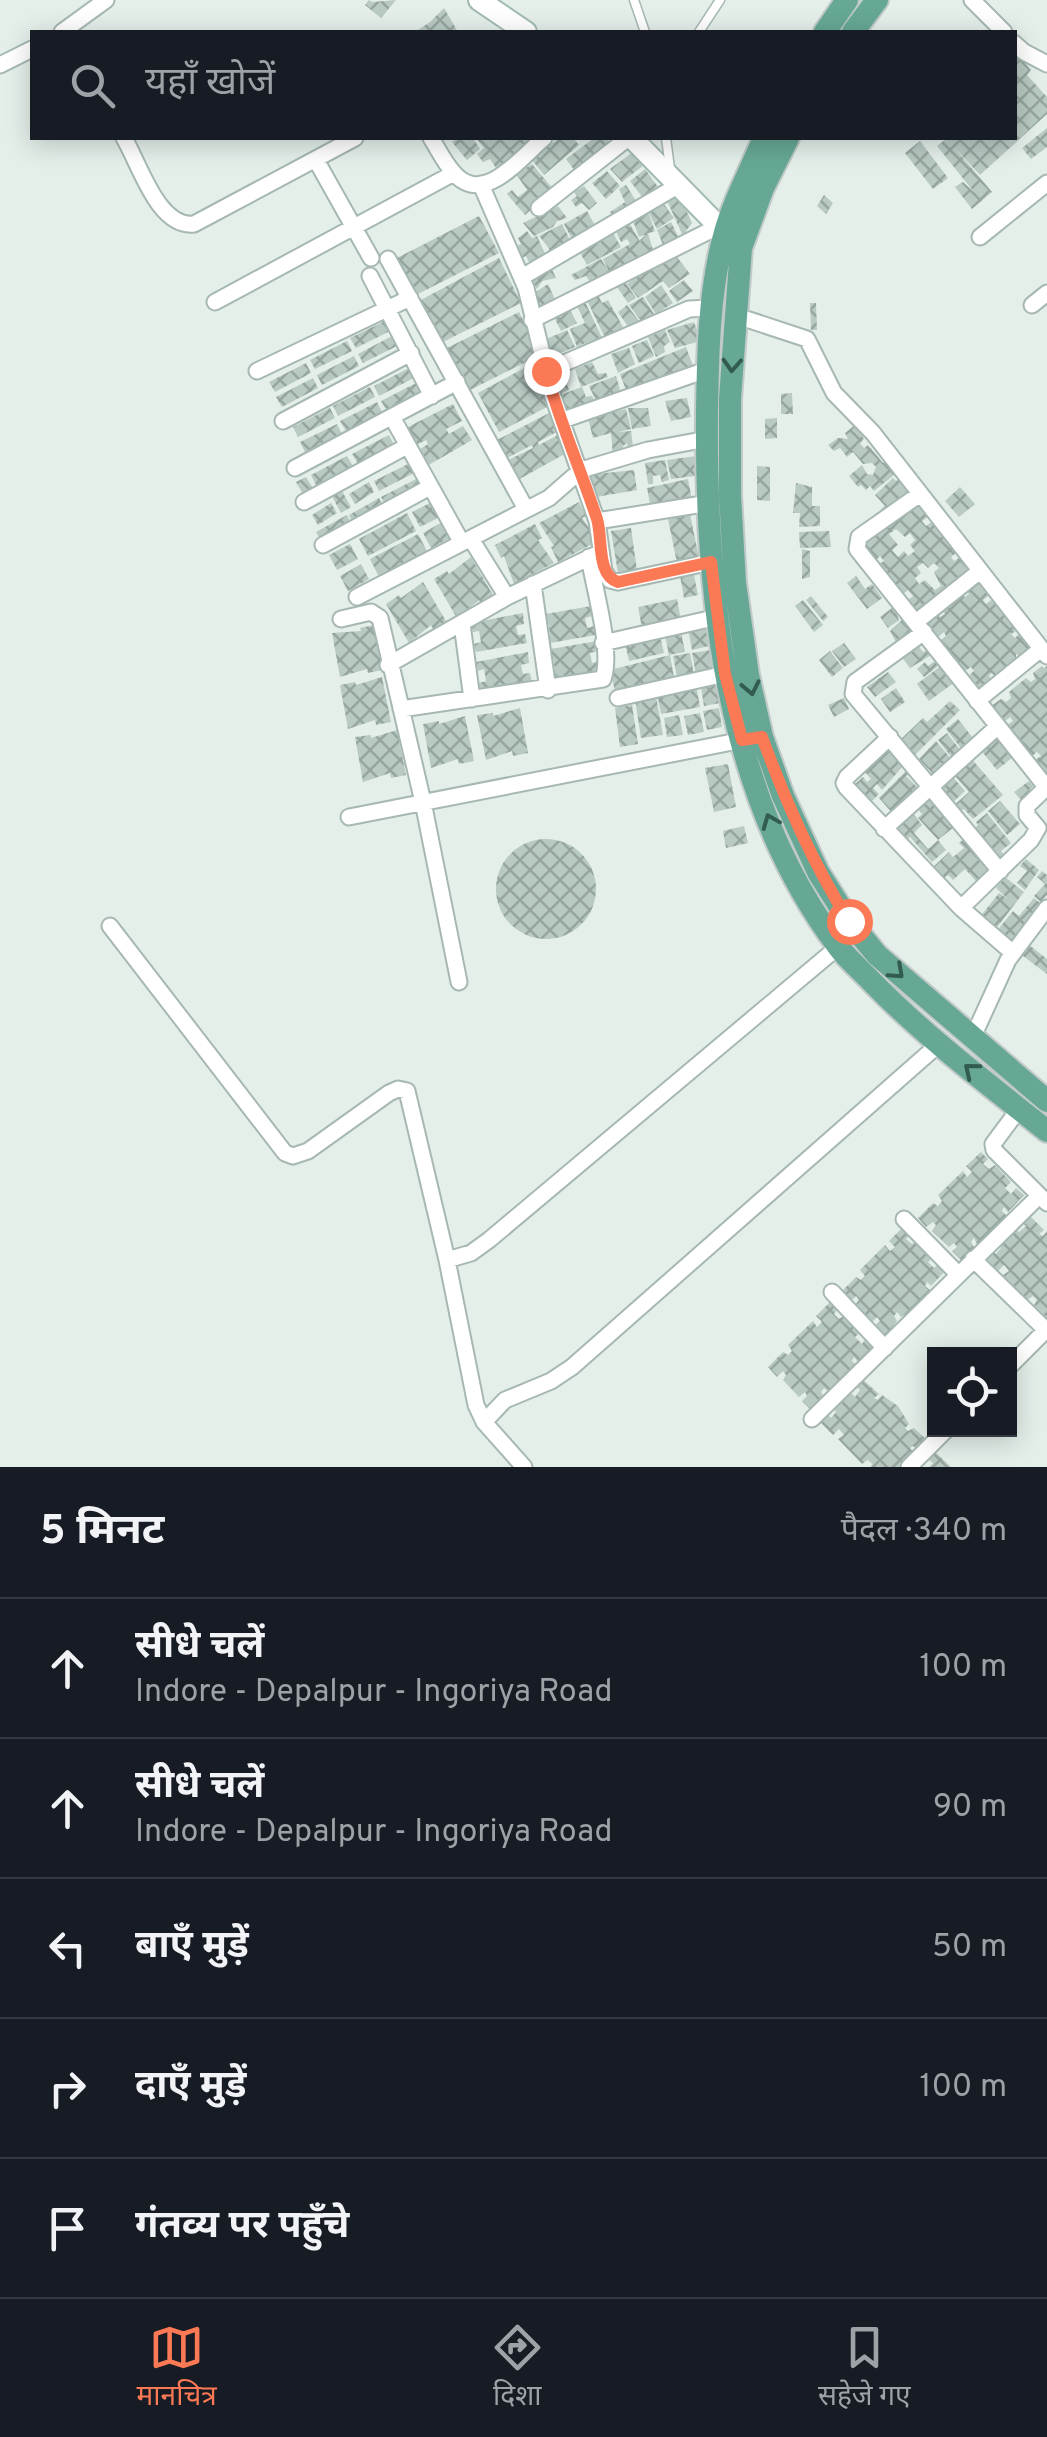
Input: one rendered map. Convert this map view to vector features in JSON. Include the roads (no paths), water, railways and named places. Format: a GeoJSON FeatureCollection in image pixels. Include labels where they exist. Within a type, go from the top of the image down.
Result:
{"type":"FeatureCollection","features":[{"type":"Feature","properties":{"kind":"main road"},"geometry":{"type":"LineString","coordinates":[[826,30],[847,0]]}},
{"type":"Feature","properties":{"kind":"main road"},"geometry":{"type":"LineString","coordinates":[[854,30],[877,0]]}},
{"type":"Feature","properties":{"kind":"main road"},"geometry":{"type":"LineString","coordinates":[[763,140],[727,237],[711,308],[707,439],[711,562],[725,674],[752,739],[784,796],[818,872],[849,921],[877,955],[1047,1101]]}},
{"type":"Feature","properties":{"kind":"main road"},"geometry":{"type":"LineString","coordinates":[[787,140],[763,188],[727,237],[734,315],[730,400],[734,566],[752,739],[769,822],[838,947],[938,1044],[1047,1131]]}},
{"type":"Feature","properties":{"kind":"street"},"geometry":{"type":"LineString","coordinates":[[68,30],[106,0]]}},
{"type":"Feature","properties":{"kind":"street"},"geometry":{"type":"LineString","coordinates":[[479,0],[523,30]]}},
{"type":"Feature","properties":{"kind":"street"},"geometry":{"type":"LineString","coordinates":[[972,0],[1002,30]]}},
{"type":"Feature","properties":{"kind":"street"},"geometry":{"type":"LineString","coordinates":[[1017,46],[1047,64]]}},
{"type":"Feature","properties":{"kind":"street"},"geometry":{"type":"LineString","coordinates":[[0,65],[30,51]]}},
{"type":"Feature","properties":{"kind":"street"},"geometry":{"type":"LineString","coordinates":[[125,140],[160,206],[168,218],[182,226],[194,224],[351,140]]}},
{"type":"Feature","properties":{"kind":"street"},"geometry":{"type":"LineString","coordinates":[[432,140],[454,173],[468,185],[482,186],[495,180],[542,140]]}},
{"type":"Feature","properties":{"kind":"street"},"geometry":{"type":"LineString","coordinates":[[540,208],[627,140]]}},
{"type":"Feature","properties":{"kind":"street"},"geometry":{"type":"LineString","coordinates":[[532,320],[727,237],[632,140]]}},
{"type":"Feature","properties":{"kind":"street"},"geometry":{"type":"LineString","coordinates":[[316,160],[353,228],[410,298],[526,509]]}},
{"type":"Feature","properties":{"kind":"street"},"geometry":{"type":"LineString","coordinates":[[215,302],[454,173]]}},
{"type":"Feature","properties":{"kind":"street"},"geometry":{"type":"LineString","coordinates":[[522,277],[675,182]]}},
{"type":"Feature","properties":{"kind":"street"},"geometry":{"type":"LineString","coordinates":[[980,238],[1047,183]]}},
{"type":"Feature","properties":{"kind":"street"},"geometry":{"type":"LineString","coordinates":[[401,710],[548,690],[603,679],[606,671],[597,521],[546,371],[522,277],[482,186]]}},
{"type":"Feature","properties":{"kind":"street"},"geometry":{"type":"LineString","coordinates":[[370,276],[432,396]]}},
{"type":"Feature","properties":{"kind":"street"},"geometry":{"type":"LineString","coordinates":[[1032,304],[1047,292]]}},
{"type":"Feature","properties":{"kind":"street"},"geometry":{"type":"LineString","coordinates":[[256,371],[410,298]]}},
{"type":"Feature","properties":{"kind":"street"},"geometry":{"type":"LineString","coordinates":[[546,371],[689,309],[711,308]]}},
{"type":"Feature","properties":{"kind":"street"},"geometry":{"type":"LineString","coordinates":[[734,315],[807,339],[834,393],[873,432],[1044,653],[977,702]]}},
{"type":"Feature","properties":{"kind":"street"},"geometry":{"type":"LineString","coordinates":[[283,421],[411,354]]}},
{"type":"Feature","properties":{"kind":"street"},"geometry":{"type":"LineString","coordinates":[[563,420],[709,369]]}},
{"type":"Feature","properties":{"kind":"street"},"geometry":{"type":"LineString","coordinates":[[295,468],[457,382]]}},
{"type":"Feature","properties":{"kind":"street"},"geometry":{"type":"LineString","coordinates":[[392,416],[430,487],[506,598]]}},
{"type":"Feature","properties":{"kind":"street"},"geometry":{"type":"LineString","coordinates":[[356,597],[548,498],[582,470],[648,450],[707,439]]}},
{"type":"Feature","properties":{"kind":"street"},"geometry":{"type":"LineString","coordinates":[[304,502],[408,446]]}},
{"type":"Feature","properties":{"kind":"street"},"geometry":{"type":"LineString","coordinates":[[323,545],[430,487]]}},
{"type":"Feature","properties":{"kind":"street"},"geometry":{"type":"LineString","coordinates":[[920,494],[859,537],[856,543],[861,556],[1047,787],[1026,812],[1038,828],[1031,840],[962,908]]}},
{"type":"Feature","properties":{"kind":"street"},"geometry":{"type":"LineString","coordinates":[[597,521],[709,503]]}},
{"type":"Feature","properties":{"kind":"street"},"geometry":{"type":"LineString","coordinates":[[596,554],[610,580],[618,582],[711,562]]}},
{"type":"Feature","properties":{"kind":"street"},"geometry":{"type":"LineString","coordinates":[[388,664],[506,598],[596,554]]}},
{"type":"Feature","properties":{"kind":"street"},"geometry":{"type":"LineString","coordinates":[[980,572],[852,688],[1000,872]]}},
{"type":"Feature","properties":{"kind":"street"},"geometry":{"type":"LineString","coordinates":[[533,584],[548,690]]}},
{"type":"Feature","properties":{"kind":"street"},"geometry":{"type":"LineString","coordinates":[[341,619],[377,614],[423,802],[459,982]]}},
{"type":"Feature","properties":{"kind":"street"},"geometry":{"type":"LineString","coordinates":[[603,643],[718,617]]}},
{"type":"Feature","properties":{"kind":"street"},"geometry":{"type":"LineString","coordinates":[[462,624],[472,699]]}},
{"type":"Feature","properties":{"kind":"street"},"geometry":{"type":"LineString","coordinates":[[618,698],[725,674]]}},
{"type":"Feature","properties":{"kind":"street"},"geometry":{"type":"LineString","coordinates":[[884,829],[997,727]]}},
{"type":"Feature","properties":{"kind":"street"},"geometry":{"type":"LineString","coordinates":[[890,737],[844,782],[962,908],[1013,953]]}},
{"type":"Feature","properties":{"kind":"street"},"geometry":{"type":"LineString","coordinates":[[350,817],[752,739]]}},
{"type":"Feature","properties":{"kind":"street"},"geometry":{"type":"LineString","coordinates":[[972,1039],[1013,953],[1046,912]]}},
{"type":"Feature","properties":{"kind":"street"},"geometry":{"type":"LineString","coordinates":[[110,926],[285,1153],[294,1156],[308,1151],[389,1093],[407,1091],[476,1405],[484,1422],[524,1467]]}},
{"type":"Feature","properties":{"kind":"street"},"geometry":{"type":"LineString","coordinates":[[447,1260],[471,1253],[489,1240],[838,947]]}},
{"type":"Feature","properties":{"kind":"street"},"geometry":{"type":"LineString","coordinates":[[484,1422],[506,1400],[572,1367],[938,1044]]}},
{"type":"Feature","properties":{"kind":"street"},"geometry":{"type":"LineString","coordinates":[[812,1419],[972,1258],[1043,1199],[1002,1159],[993,1144],[1019,1109]]}},
{"type":"Feature","properties":{"kind":"street"},"geometry":{"type":"LineString","coordinates":[[904,1220],[957,1273]]}},
{"type":"Feature","properties":{"kind":"street"},"geometry":{"type":"LineString","coordinates":[[972,1258],[1047,1330],[1017,1359]]}},
{"type":"Feature","properties":{"kind":"street"},"geometry":{"type":"LineString","coordinates":[[832,1292],[885,1348]]}},
{"type":"Feature","properties":{"kind":"street"},"geometry":{"type":"LineString","coordinates":[[909,1467],[939,1437]]}},
{"type":"Feature","properties":{"kind":"lane"},"geometry":{"type":"LineString","coordinates":[[634,0],[645,30]]}},
{"type":"Feature","properties":{"kind":"lane"},"geometry":{"type":"LineString","coordinates":[[699,30],[720,0]]}},
{"type":"Feature","properties":{"kind":"lane"},"geometry":{"type":"LineString","coordinates":[[666,140],[675,182]]}}]}
